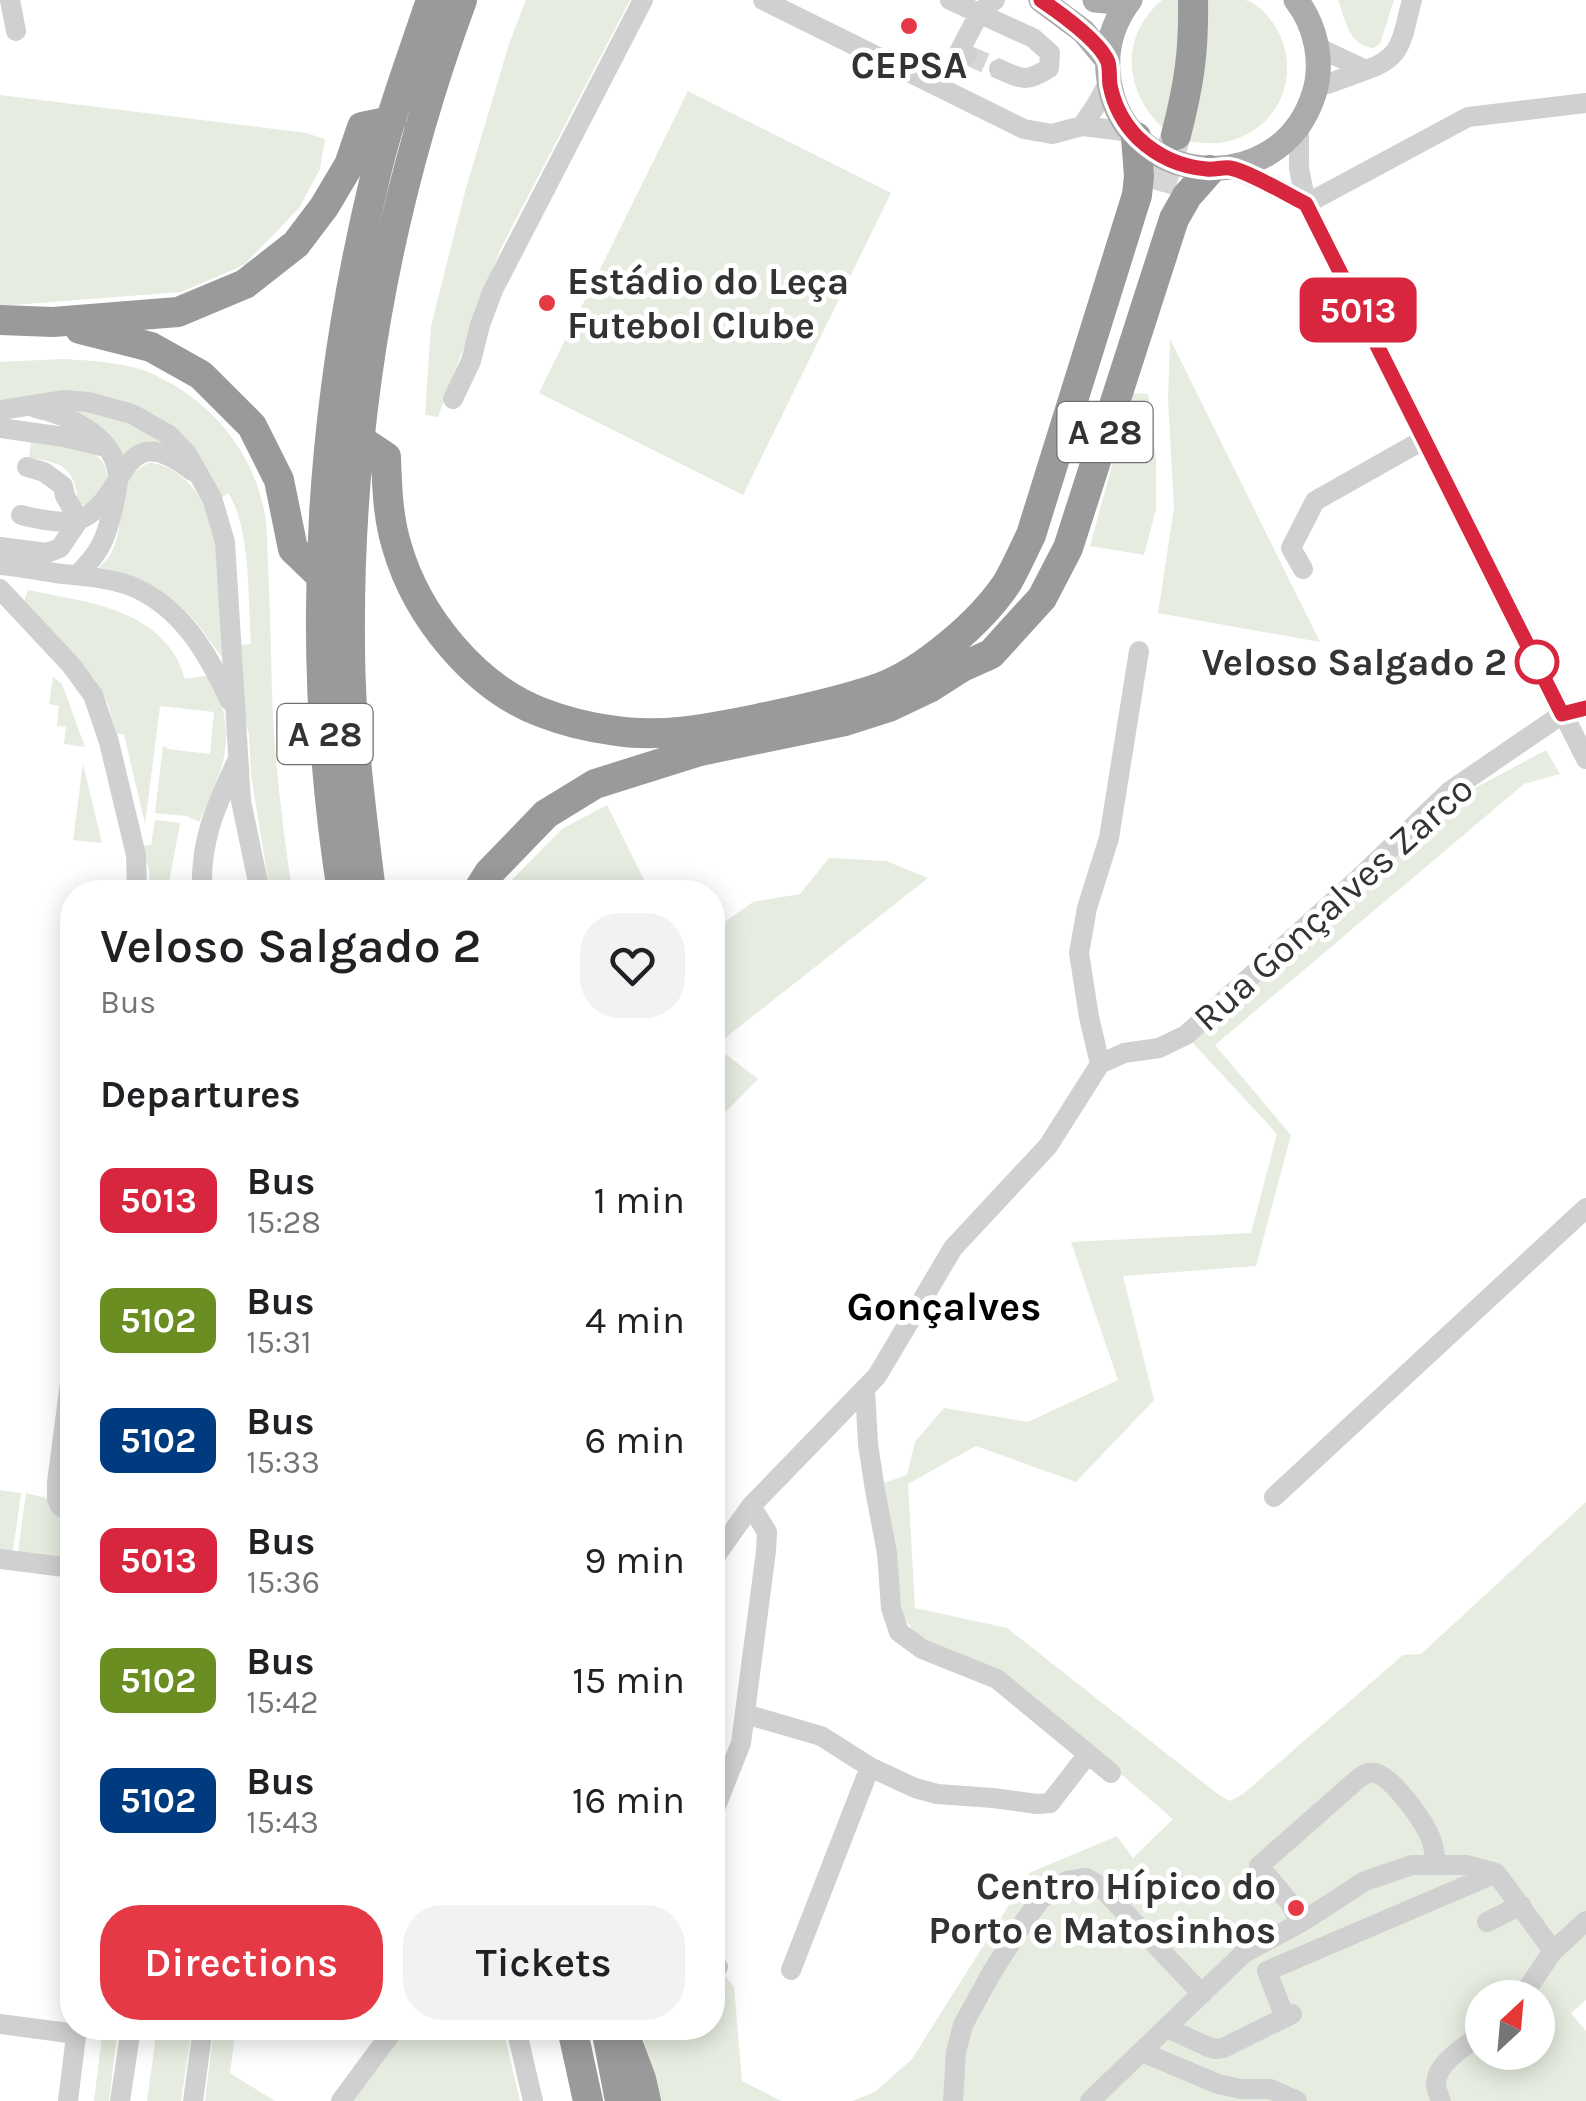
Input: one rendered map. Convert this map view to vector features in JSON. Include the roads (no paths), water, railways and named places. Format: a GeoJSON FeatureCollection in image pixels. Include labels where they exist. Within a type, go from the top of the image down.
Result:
{"type":"FeatureCollection","features":[{"type":"Feature","properties":{"kind":"highway","name":"A 28"},"geometry":{"type":"LineString","coordinates":[[341,880],[321,661],[323,515],[335,387],[374,180],[431,0]]}},
{"type":"Feature","properties":{"kind":"highway","name":"A 28"},"geometry":{"type":"LineString","coordinates":[[371,880],[357,764],[350,644],[360,439],[378,301],[396,221],[414,146],[462,0]]}},
{"type":"Feature","properties":{"kind":"highway"},"geometry":{"type":"LineString","coordinates":[[1176,135],[1189,85],[1194,40],[1192,0]]}},
{"type":"Feature","properties":{"kind":"highway"},"geometry":{"type":"LineString","coordinates":[[0,320],[53,322],[178,312],[246,284],[296,244],[324,208],[349,166],[362,127],[391,121]]}},
{"type":"Feature","properties":{"kind":"highway"},"geometry":{"type":"LineString","coordinates":[[360,439],[386,457],[388,501],[397,546],[411,586],[432,622],[482,677],[542,713],[612,731],[664,733],[780,714],[882,687],[959,638],[1008,580],[1031,536],[1137,195],[1134,134]]}},
{"type":"Feature","properties":{"kind":"highway","name":"A 28"},"geometry":{"type":"LineString","coordinates":[[962,667],[991,654],[1042,598],[1068,548],[1174,219],[1187,196],[1221,169]]}},
{"type":"Feature","properties":{"kind":"highway"},"geometry":{"type":"LineString","coordinates":[[485,880],[546,814],[595,784],[700,750],[845,722],[889,707],[962,667],[974,647],[1024,589],[1041,555],[1159,191]]}},
{"type":"Feature","properties":{"kind":"highway"},"geometry":{"type":"LineString","coordinates":[[53,322],[152,347],[201,376],[252,426],[279,480],[294,548],[321,576]]}},
{"type":"Feature","properties":{"kind":"highway"},"geometry":{"type":"LineString","coordinates":[[574,2040],[585,2091]]}},
{"type":"Feature","properties":{"kind":"highway"},"geometry":{"type":"LineString","coordinates":[[608,2040],[620,2101]]}},
{"type":"Feature","properties":{"kind":"highway"},"geometry":{"type":"LineString","coordinates":[[626,2040],[646,2101]]}},
{"type":"Feature","properties":{"kind":"main road"},"geometry":{"type":"LineString","coordinates":[[1042,0],[1083,30],[1108,72]]}},
{"type":"Feature","properties":{"kind":"main road"},"geometry":{"type":"LineString","coordinates":[[1095,0],[1128,2],[1110,41],[1108,72],[1115,102],[1134,134],[1170,160],[1190,167],[1221,169],[1251,163],[1270,154],[1300,125],[1310,108],[1319,67],[1312,27],[1301,3]]}},
{"type":"Feature","properties":{"kind":"street"},"geometry":{"type":"LineString","coordinates":[[10,0],[16,31]]}},
{"type":"Feature","properties":{"kind":"street"},"geometry":{"type":"LineString","coordinates":[[454,399],[471,361],[493,290],[643,0]]}},
{"type":"Feature","properties":{"kind":"street"},"geometry":{"type":"LineString","coordinates":[[762,0],[1024,129],[1052,134],[1082,126],[1134,134]]}},
{"type":"Feature","properties":{"kind":"street"},"geometry":{"type":"LineString","coordinates":[[950,0],[988,6],[1050,53],[1049,68],[1033,78],[1021,79],[999,69]]}},
{"type":"Feature","properties":{"kind":"street"},"geometry":{"type":"LineString","coordinates":[[1316,88],[1384,64],[1394,56],[1412,0]]}},
{"type":"Feature","properties":{"kind":"street"},"geometry":{"type":"LineString","coordinates":[[967,55],[959,52],[988,6]]}},
{"type":"Feature","properties":{"kind":"street"},"geometry":{"type":"LineString","coordinates":[[1317,47],[1366,70]]}},
{"type":"Feature","properties":{"kind":"street"},"geometry":{"type":"LineString","coordinates":[[1082,126],[1108,72]]}},
{"type":"Feature","properties":{"kind":"street"},"geometry":{"type":"LineString","coordinates":[[1306,204],[1468,117],[1586,103]]}},
{"type":"Feature","properties":{"kind":"street"},"geometry":{"type":"LineString","coordinates":[[1300,125],[1299,168],[1306,204],[1586,759]]}},
{"type":"Feature","properties":{"kind":"street"},"geometry":{"type":"LineString","coordinates":[[1221,169],[1272,186],[1306,204]]}},
{"type":"Feature","properties":{"kind":"street"},"geometry":{"type":"LineString","coordinates":[[0,410],[65,400],[132,414],[170,435],[187,454],[212,498],[226,542],[241,801],[257,880]]}},
{"type":"Feature","properties":{"kind":"street"},"geometry":{"type":"LineString","coordinates":[[28,406],[65,416],[96,436],[116,463],[118,478],[104,543],[78,575]]}},
{"type":"Feature","properties":{"kind":"street"},"geometry":{"type":"LineString","coordinates":[[0,428],[108,448]]}},
{"type":"Feature","properties":{"kind":"street"},"geometry":{"type":"LineString","coordinates":[[1303,569],[1291,548],[1315,501],[1424,440]]}},
{"type":"Feature","properties":{"kind":"street"},"geometry":{"type":"LineString","coordinates":[[0,547],[48,554],[60,548],[80,520],[94,511],[134,457],[150,452],[165,454],[201,479]]}},
{"type":"Feature","properties":{"kind":"street"},"geometry":{"type":"LineString","coordinates":[[27,467],[63,486],[80,520]]}},
{"type":"Feature","properties":{"kind":"street"},"geometry":{"type":"LineString","coordinates":[[58,521],[65,496]]}},
{"type":"Feature","properties":{"kind":"street"},"geometry":{"type":"LineString","coordinates":[[21,516],[80,520]]}},
{"type":"Feature","properties":{"kind":"street"},"geometry":{"type":"LineString","coordinates":[[0,565],[129,586],[156,599],[177,615],[216,670],[235,712]]}},
{"type":"Feature","properties":{"kind":"street"},"geometry":{"type":"LineString","coordinates":[[0,588],[71,665],[93,695],[136,855],[137,880]]}},
{"type":"Feature","properties":{"kind":"street"},"geometry":{"type":"LineString","coordinates":[[725,1543],[751,1506],[877,1376],[953,1248],[1048,1146],[1100,1064],[1088,1017],[1079,953],[1087,908],[1108,838],[1139,650]]}},
{"type":"Feature","properties":{"kind":"street","name":"Rua Gonçalves Zarco"},"geometry":{"type":"LineString","coordinates":[[1100,1064],[1124,1053],[1160,1048],[1186,1035],[1450,791],[1562,714],[1586,708]]}},
{"type":"Feature","properties":{"kind":"street"},"geometry":{"type":"LineString","coordinates":[[202,880],[207,831],[239,758]]}},
{"type":"Feature","properties":{"kind":"street"},"geometry":{"type":"LineString","coordinates":[[1274,1497],[1586,1208]]}},
{"type":"Feature","properties":{"kind":"street"},"geometry":{"type":"LineString","coordinates":[[865,1388],[874,1490],[898,1632],[922,1649],[998,1679],[1112,1774]]}},
{"type":"Feature","properties":{"kind":"street"},"geometry":{"type":"LineString","coordinates":[[60,1459],[60,1506]]}},
{"type":"Feature","properties":{"kind":"street"},"geometry":{"type":"LineString","coordinates":[[725,1782],[740,1743],[745,1714],[767,1532],[751,1506]]}},
{"type":"Feature","properties":{"kind":"street"},"geometry":{"type":"LineString","coordinates":[[0,1559],[60,1566]]}},
{"type":"Feature","properties":{"kind":"street"},"geometry":{"type":"LineString","coordinates":[[745,1714],[821,1736],[870,1768],[938,1794],[1050,1803],[1088,1754]]}},
{"type":"Feature","properties":{"kind":"street"},"geometry":{"type":"LineString","coordinates":[[791,1970],[870,1768]]}},
{"type":"Feature","properties":{"kind":"street"},"geometry":{"type":"LineString","coordinates":[[1300,1923],[1290,1903],[1259,1866],[1368,1773],[1377,1773],[1393,1784],[1424,1826],[1436,1864]]}},
{"type":"Feature","properties":{"kind":"street"},"geometry":{"type":"LineString","coordinates":[[1090,2101],[1244,1954],[1365,1881],[1412,1865],[1466,1865],[1496,1873],[1553,1951]]}},
{"type":"Feature","properties":{"kind":"street"},"geometry":{"type":"LineString","coordinates":[[1167,2028],[1214,2049],[1223,2048],[1289,2016],[1267,1971],[1496,1873]]}},
{"type":"Feature","properties":{"kind":"street"},"geometry":{"type":"LineString","coordinates":[[953,2101],[956,2052],[963,2025],[992,1972],[1040,1900],[1068,1881],[1086,1878],[1099,1884],[1202,1994]]}},
{"type":"Feature","properties":{"kind":"street"},"geometry":{"type":"LineString","coordinates":[[1487,1922],[1521,1905]]}},
{"type":"Feature","properties":{"kind":"street"},"geometry":{"type":"LineString","coordinates":[[1533,1980],[1553,1951],[1586,1921]]}},
{"type":"Feature","properties":{"kind":"street"},"geometry":{"type":"LineString","coordinates":[[0,2024],[60,2029]]}},
{"type":"Feature","properties":{"kind":"street"},"geometry":{"type":"LineString","coordinates":[[68,2101],[76,2040]]}},
{"type":"Feature","properties":{"kind":"street"},"geometry":{"type":"LineString","coordinates":[[120,2101],[129,2040]]}},
{"type":"Feature","properties":{"kind":"street"},"geometry":{"type":"LineString","coordinates":[[193,2101],[201,2040]]}},
{"type":"Feature","properties":{"kind":"street"},"geometry":{"type":"LineString","coordinates":[[340,2101],[386,2040]]}},
{"type":"Feature","properties":{"kind":"street"},"geometry":{"type":"LineString","coordinates":[[519,2040],[533,2101]]}},
{"type":"Feature","properties":{"kind":"street"},"geometry":{"type":"LineString","coordinates":[[1441,2101],[1436,2085],[1438,2074],[1465,2046]]}},
{"type":"Feature","properties":{"kind":"street"},"geometry":{"type":"LineString","coordinates":[[1142,2052],[1218,2084],[1270,2088],[1296,2101]]}},
{"type":"Feature","properties":{"kind":"tunnel"},"geometry":{"type":"LineString","coordinates":[[967,55],[999,69]]}},
{"type":"Feature","properties":{"kind":"tunnel"},"geometry":{"type":"LineString","coordinates":[[1159,191],[1176,135]]}},
{"type":"Feature","properties":{"kind":"place","name":"CEPSA"},"geometry":{"type":"Point","coordinates":[909,26]}},
{"type":"Feature","properties":{"kind":"place","name":"Estádio do Leça Futebol Clube"},"geometry":{"type":"Point","coordinates":[547,303]}},
{"type":"Feature","properties":{"kind":"place","name":"Veloso Salgado 2"},"geometry":{"type":"Point","coordinates":[1537,662]}},
{"type":"Feature","properties":{"kind":"place","name":"Centro Hípico do Porto e Matosinhos"},"geometry":{"type":"Point","coordinates":[1296,1908]}},
{"type":"Feature","properties":{"kind":"district","name":"Gonçalves"},"geometry":{"type":"Point","coordinates":[944,1306]}}]}
